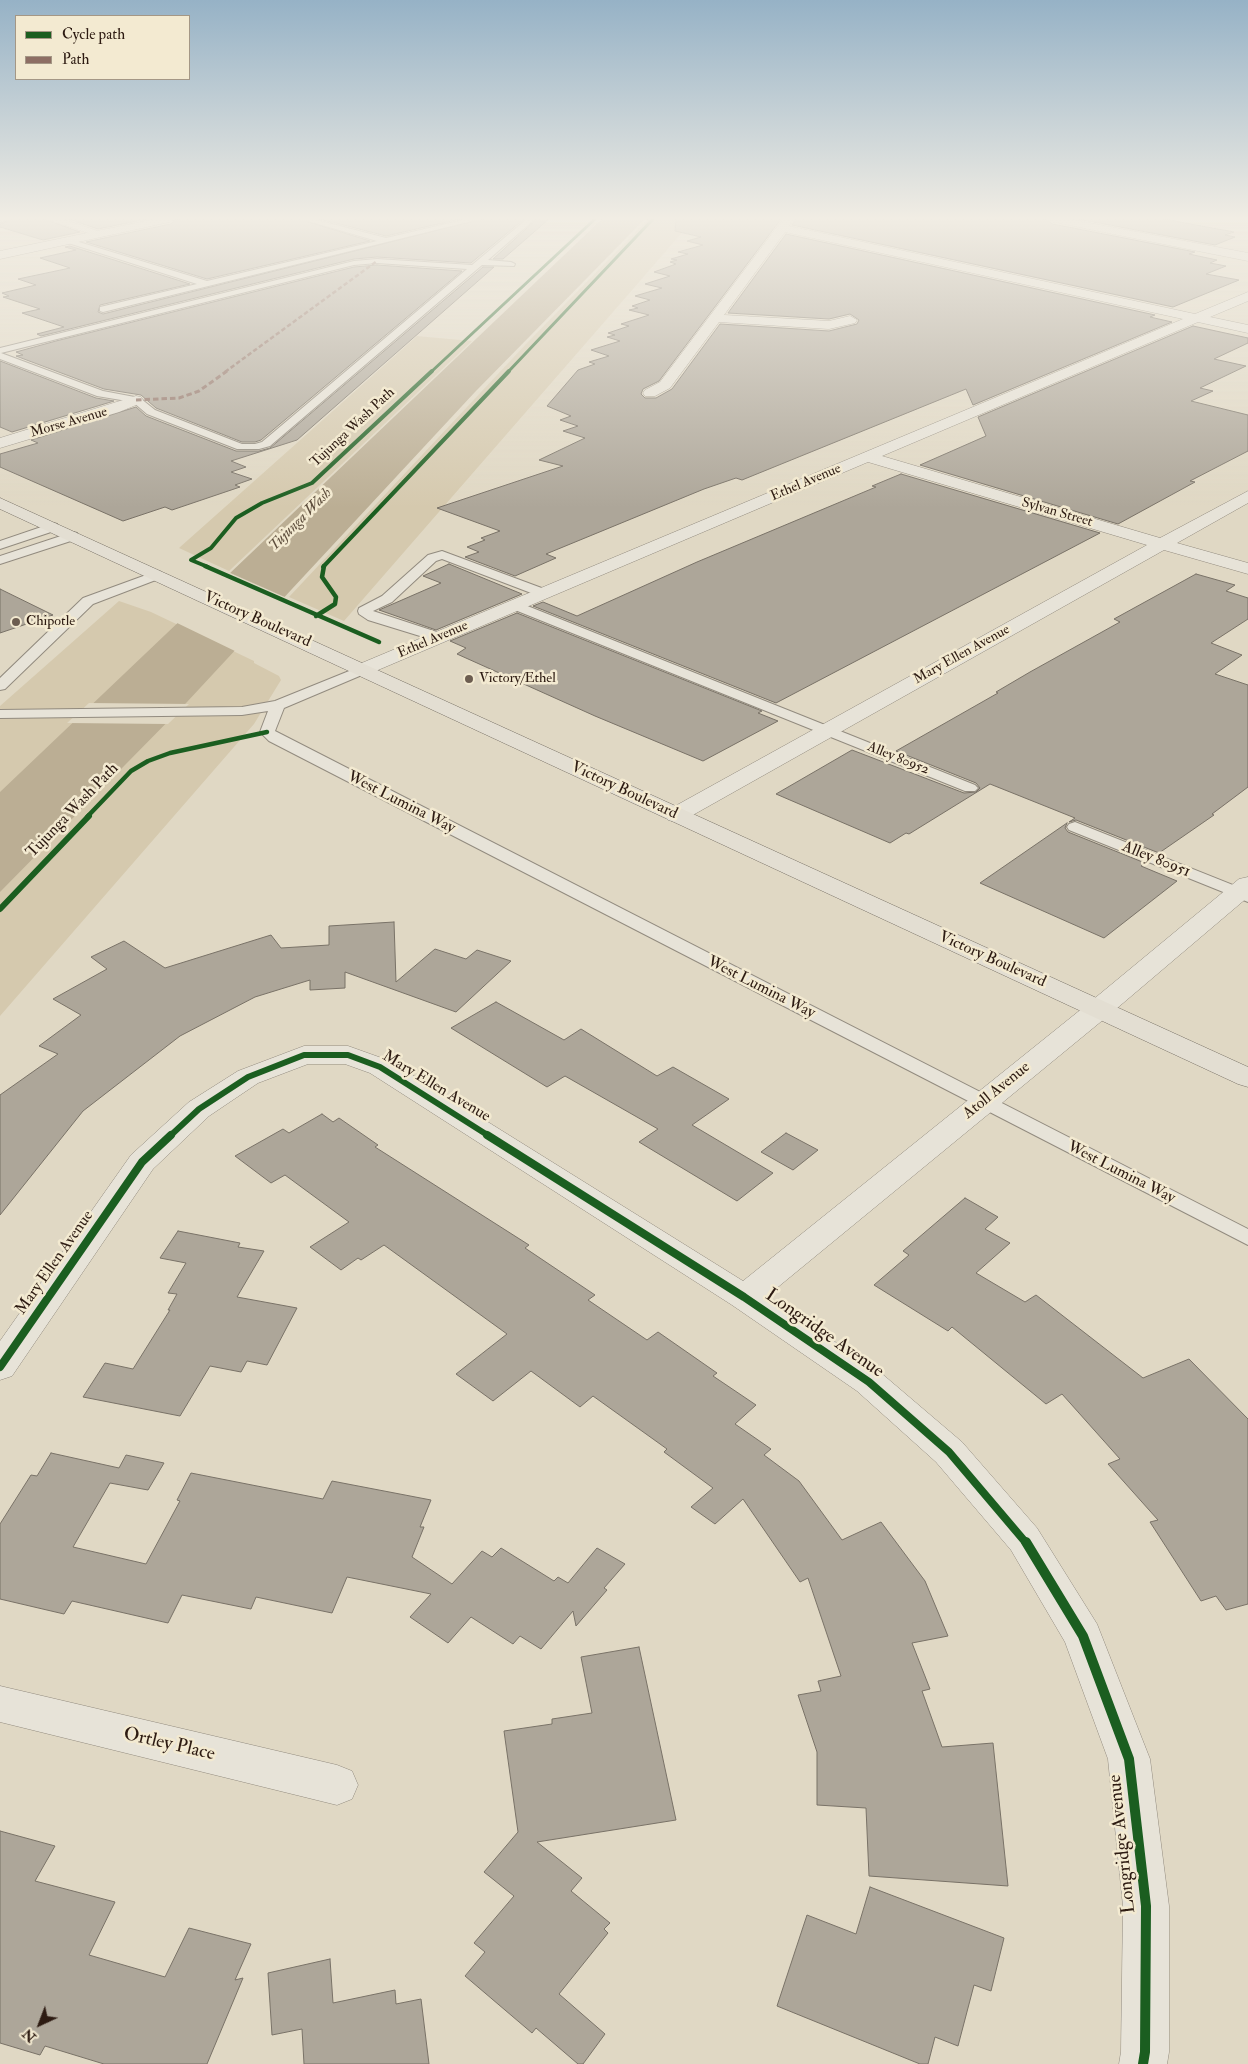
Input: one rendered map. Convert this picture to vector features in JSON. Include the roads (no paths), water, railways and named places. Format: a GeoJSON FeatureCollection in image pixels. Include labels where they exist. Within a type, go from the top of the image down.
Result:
{"type":"FeatureCollection","features":[{"type":"Feature","properties":{"kind":"main road","name":"Victory Boulevard"},"geometry":{"type":"LineString","coordinates":[[0,503],[364,669],[1248,1078]]}},
{"type":"Feature","properties":{"kind":"street"},"geometry":{"type":"LineString","coordinates":[[650,393],[665,385],[717,315]]}},
{"type":"Feature","properties":{"kind":"street"},"geometry":{"type":"LineString","coordinates":[[1184,315],[1248,329]]}},
{"type":"Feature","properties":{"kind":"street","name":"Ethel Avenue"},"geometry":{"type":"LineString","coordinates":[[364,669],[1202,315]]}},
{"type":"Feature","properties":{"kind":"street"},"geometry":{"type":"LineString","coordinates":[[715,318],[829,324],[850,320]]}},
{"type":"Feature","properties":{"kind":"street","name":"Morse Avenue"},"geometry":{"type":"LineString","coordinates":[[0,443],[114,410],[136,400]]}},
{"type":"Feature","properties":{"kind":"street","name":"Sylvan Street"},"geometry":{"type":"LineString","coordinates":[[867,457],[1248,568]]}},
{"type":"Feature","properties":{"kind":"street","name":"Mary Ellen Avenue"},"geometry":{"type":"LineString","coordinates":[[676,815],[1248,496]]}},
{"type":"Feature","properties":{"kind":"street","name":"Atoll Avenue"},"geometry":{"type":"LineString","coordinates":[[744,1297],[1245,891]]}},
{"type":"Feature","properties":{"kind":"street","name":"Mary Ellen Avenue"},"geometry":{"type":"LineString","coordinates":[[0,1367],[142,1162],[199,1110],[248,1077],[304,1055],[348,1055],[380,1067],[744,1297]]}},
{"type":"Feature","properties":{"kind":"street","name":"Longridge Avenue"},"geometry":{"type":"LineString","coordinates":[[744,1297],[870,1382],[949,1452],[1024,1539],[1083,1636],[1129,1759],[1146,1906],[1145,2052],[1143,2064]]}},
{"type":"Feature","properties":{"kind":"street","name":"Ortley Place"},"geometry":{"type":"LineString","coordinates":[[0,1704],[337,1785]]}},
{"type":"Feature","properties":{"kind":"lane"},"geometry":{"type":"LineString","coordinates":[[0,352],[146,315]]}},
{"type":"Feature","properties":{"kind":"lane"},"geometry":{"type":"LineString","coordinates":[[0,356],[101,394],[136,400],[151,412],[241,447],[255,447],[266,444],[418,315]]}},
{"type":"Feature","properties":{"kind":"lane"},"geometry":{"type":"LineString","coordinates":[[0,545],[53,527]]}},
{"type":"Feature","properties":{"kind":"lane"},"geometry":{"type":"LineString","coordinates":[[0,560],[73,536]]}},
{"type":"Feature","properties":{"kind":"lane"},"geometry":{"type":"LineString","coordinates":[[438,637],[373,617],[364,611],[387,599],[432,558],[442,555],[542,593]]}},
{"type":"Feature","properties":{"kind":"lane"},"geometry":{"type":"LineString","coordinates":[[0,686],[88,601],[157,575]]}},
{"type":"Feature","properties":{"kind":"lane","name":"Alley 80952"},"geometry":{"type":"LineString","coordinates":[[515,604],[970,788]]}},
{"type":"Feature","properties":{"kind":"lane"},"geometry":{"type":"LineString","coordinates":[[0,714],[61,715],[242,711],[278,705],[364,669]]}},
{"type":"Feature","properties":{"kind":"lane","name":"West Lumina Way"},"geometry":{"type":"LineString","coordinates":[[278,705],[267,732],[274,738],[1248,1238]]}},
{"type":"Feature","properties":{"kind":"lane","name":"Alley 80951"},"geometry":{"type":"LineString","coordinates":[[1075,827],[1245,891]]}},
{"type":"Feature","properties":{"kind":"water","name":"Tujunga Wash"},"geometry":{"type":"Polygon","coordinates":[[[501,315],[550,315],[475,392],[187,702],[0,892],[0,792],[501,315]]]}},
{"type":"Feature","properties":{"kind":"place","name":"Chipotle"},"geometry":{"type":"Point","coordinates":[16,622]}},
{"type":"Feature","properties":{"kind":"place","name":"Victory/Ethel"},"geometry":{"type":"Point","coordinates":[469,679]}}]}
